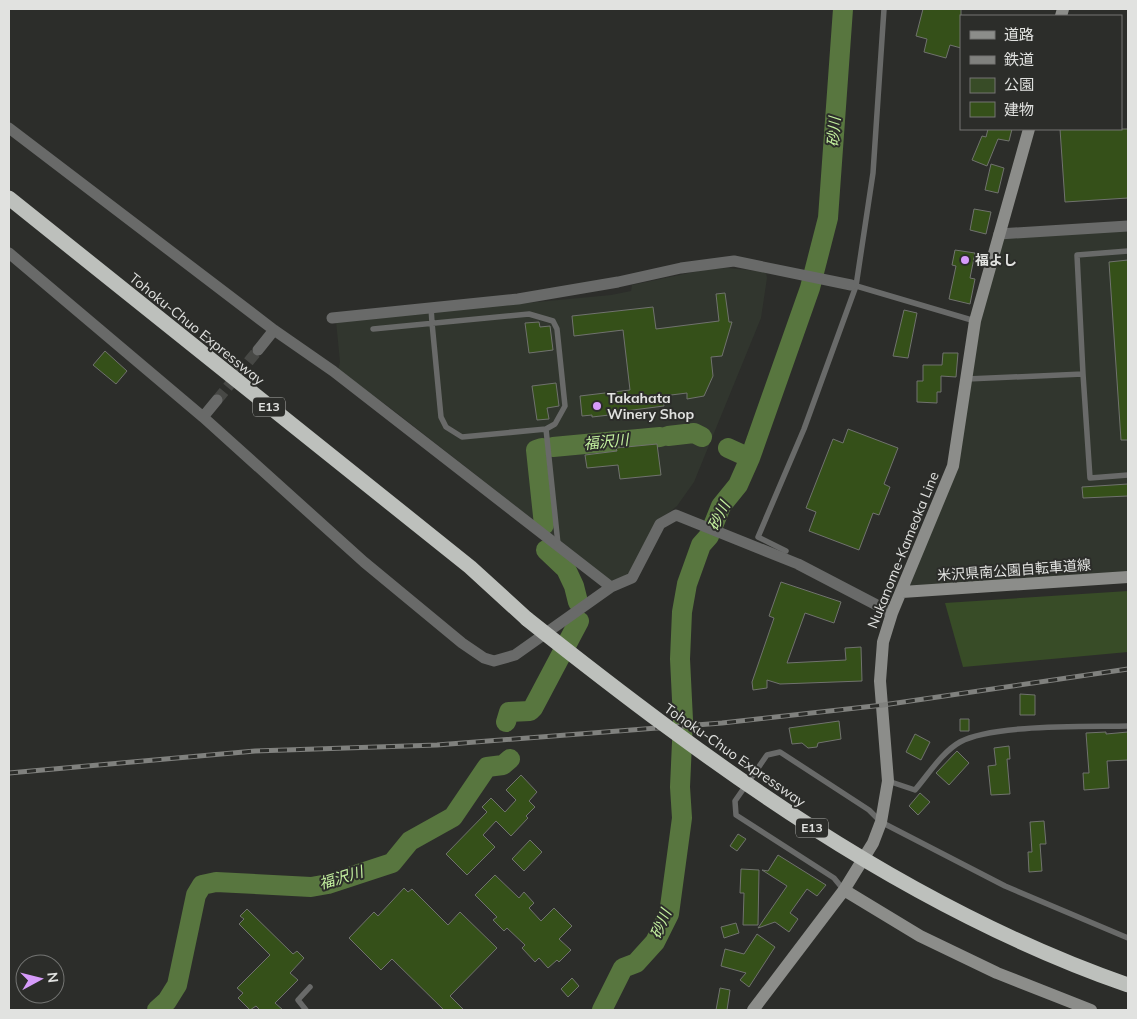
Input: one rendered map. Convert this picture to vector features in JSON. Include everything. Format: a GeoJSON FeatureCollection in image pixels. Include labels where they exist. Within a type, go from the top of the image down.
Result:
{"type":"FeatureCollection","features":[{"type":"Feature","properties":{"kind":"highway","name":"Tohoku-Chuo Expressway"},"geometry":{"type":"LineString","coordinates":[[9,198],[470,567],[527,619]]}},
{"type":"Feature","properties":{"kind":"highway","name":"Tohoku-Chuo Expressway"},"geometry":{"type":"LineString","coordinates":[[9,207],[466,574],[696,750],[766,798],[894,878],[971,918],[1040,950],[1128,985]]}},
{"type":"Feature","properties":{"kind":"main road","name":"Nukanome-Kameoka Line"},"geometry":{"type":"LineString","coordinates":[[753,1010],[844,890],[873,843],[881,822],[888,781],[880,665],[882,642],[892,613],[953,466],[975,321],[1029,130]]}},
{"type":"Feature","properties":{"kind":"main road","name":"米沢県南公園自転車道線"},"geometry":{"type":"LineString","coordinates":[[902,592],[1128,577]]}},
{"type":"Feature","properties":{"kind":"main road"},"geometry":{"type":"LineString","coordinates":[[844,890],[920,936],[997,972],[1091,1010]]}},
{"type":"Feature","properties":{"kind":"street"},"geometry":{"type":"LineString","coordinates":[[9,128],[274,330],[333,371],[611,588]]}},
{"type":"Feature","properties":{"kind":"street"},"geometry":{"type":"LineString","coordinates":[[998,234],[1128,226]]}},
{"type":"Feature","properties":{"kind":"street"},"geometry":{"type":"LineString","coordinates":[[9,253],[203,417],[364,562],[462,643],[484,658],[494,661],[516,655],[611,588],[632,578],[660,524],[676,515],[749,546],[798,564],[892,613]]}},
{"type":"Feature","properties":{"kind":"street"},"geometry":{"type":"LineString","coordinates":[[332,318],[518,299],[618,282],[706,264],[734,261],[853,285]]}},
{"type":"Feature","properties":{"kind":"street"},"geometry":{"type":"LineString","coordinates":[[258,350],[274,330]]}},
{"type":"Feature","properties":{"kind":"street"},"geometry":{"type":"LineString","coordinates":[[203,417],[217,400]]}},
{"type":"Feature","properties":{"kind":"lane"},"geometry":{"type":"LineString","coordinates":[[786,551],[758,537],[804,429],[853,285],[873,173],[884,9]]}},
{"type":"Feature","properties":{"kind":"lane"},"geometry":{"type":"LineString","coordinates":[[1128,251],[1077,254],[1090,478],[1128,475]]}},
{"type":"Feature","properties":{"kind":"lane"},"geometry":{"type":"LineString","coordinates":[[853,285],[975,321]]}},
{"type":"Feature","properties":{"kind":"lane"},"geometry":{"type":"LineString","coordinates":[[373,329],[432,323],[529,314],[553,321],[558,329],[565,406],[555,424],[546,429],[462,437],[446,427],[441,417],[432,323],[431,307]]}},
{"type":"Feature","properties":{"kind":"lane"},"geometry":{"type":"LineString","coordinates":[[966,378],[1083,374]]}},
{"type":"Feature","properties":{"kind":"lane"},"geometry":{"type":"LineString","coordinates":[[546,429],[559,548]]}},
{"type":"Feature","properties":{"kind":"lane"},"geometry":{"type":"LineString","coordinates":[[888,781],[915,790],[952,748],[977,736],[1039,728],[1128,726]]}},
{"type":"Feature","properties":{"kind":"lane"},"geometry":{"type":"LineString","coordinates":[[844,890],[834,878],[736,815],[735,802],[767,755],[780,752],[869,810],[881,822],[1005,886],[1128,938]]}},
{"type":"Feature","properties":{"kind":"lane"},"geometry":{"type":"LineString","coordinates":[[306,1010],[298,1000],[310,987]]}},
{"type":"Feature","properties":{"kind":"shaded area"},"geometry":{"type":"Polygon","coordinates":[[[1128,226],[1128,577],[902,592],[953,466],[975,321],[999,234],[1128,226]]]}},
{"type":"Feature","properties":{"kind":"shaded area"},"geometry":{"type":"Polygon","coordinates":[[[728,268],[766,272],[767,278],[761,318],[694,482],[677,506],[656,523],[629,575],[611,581],[393,410],[338,370],[340,362],[336,321],[611,295],[631,291],[632,285],[708,269],[728,268]]]}},
{"type":"Feature","properties":{"kind":"green space"},"geometry":{"type":"Polygon","coordinates":[[[1128,591],[1128,652],[963,667],[945,603],[1128,591]]]}},
{"type":"Feature","properties":{"kind":"building"},"geometry":{"type":"Polygon","coordinates":[[[923,9],[961,9],[960,48],[950,45],[946,58],[924,52],[927,39],[916,36],[923,9]]]}},
{"type":"Feature","properties":{"kind":"building"},"geometry":{"type":"Polygon","coordinates":[[[1128,129],[1128,198],[1065,202],[1060,130],[1128,129]]]}},
{"type":"Feature","properties":{"kind":"building"},"geometry":{"type":"Polygon","coordinates":[[[988,130],[1012,130],[1009,141],[998,139],[987,166],[972,160],[982,136],[986,137],[988,130]]]}},
{"type":"Feature","properties":{"kind":"building"},"geometry":{"type":"Polygon","coordinates":[[[991,164],[1004,168],[998,193],[985,190],[991,164]]]}},
{"type":"Feature","properties":{"kind":"building"},"geometry":{"type":"Polygon","coordinates":[[[974,209],[991,212],[986,234],[970,230],[974,209]]]}},
{"type":"Feature","properties":{"kind":"building"},"geometry":{"type":"Polygon","coordinates":[[[955,250],[975,253],[970,278],[975,279],[970,304],[949,299],[956,266],[952,265],[955,250]]]}},
{"type":"Feature","properties":{"kind":"building"},"geometry":{"type":"Polygon","coordinates":[[[1128,260],[1128,440],[1121,440],[1109,262],[1128,260]]]}},
{"type":"Feature","properties":{"kind":"building"},"geometry":{"type":"Polygon","coordinates":[[[725,293],[729,322],[732,322],[722,356],[711,357],[713,376],[704,396],[687,399],[687,393],[663,396],[664,406],[617,412],[618,414],[592,417],[592,415],[582,416],[580,396],[630,390],[623,330],[574,336],[572,316],[653,307],[656,329],[719,321],[716,294],[725,293]]]}},
{"type":"Feature","properties":{"kind":"building"},"geometry":{"type":"Polygon","coordinates":[[[904,310],[917,313],[908,358],[893,356],[904,310]]]}},
{"type":"Feature","properties":{"kind":"building"},"geometry":{"type":"Polygon","coordinates":[[[539,322],[540,327],[550,326],[553,350],[529,353],[525,323],[539,322]]]}},
{"type":"Feature","properties":{"kind":"building"},"geometry":{"type":"Polygon","coordinates":[[[105,351],[127,371],[116,384],[93,365],[105,351]]]}},
{"type":"Feature","properties":{"kind":"building"},"geometry":{"type":"Polygon","coordinates":[[[943,353],[958,353],[956,377],[941,376],[941,392],[937,392],[937,403],[917,402],[917,381],[923,381],[923,365],[942,365],[943,353]]]}},
{"type":"Feature","properties":{"kind":"building"},"geometry":{"type":"Polygon","coordinates":[[[556,383],[559,406],[547,408],[549,419],[537,420],[532,386],[556,383]]]}},
{"type":"Feature","properties":{"kind":"building"},"geometry":{"type":"Polygon","coordinates":[[[848,429],[898,448],[884,484],[890,487],[879,515],[873,513],[859,550],[809,531],[816,512],[806,508],[833,439],[843,443],[848,429]]]}},
{"type":"Feature","properties":{"kind":"building"},"geometry":{"type":"Polygon","coordinates":[[[657,444],[661,475],[620,479],[618,465],[587,468],[585,455],[617,451],[616,448],[657,444]]]}},
{"type":"Feature","properties":{"kind":"building"},"geometry":{"type":"Polygon","coordinates":[[[1128,484],[1128,496],[1083,498],[1082,487],[1128,484]]]}},
{"type":"Feature","properties":{"kind":"building"},"geometry":{"type":"Polygon","coordinates":[[[781,582],[841,602],[834,623],[805,613],[787,663],[846,660],[845,648],[861,647],[862,681],[780,684],[767,680],[767,688],[753,690],[752,682],[774,618],[769,616],[781,582]]]}},
{"type":"Feature","properties":{"kind":"building"},"geometry":{"type":"Polygon","coordinates":[[[1020,694],[1035,695],[1035,715],[1020,715],[1020,694]]]}},
{"type":"Feature","properties":{"kind":"building"},"geometry":{"type":"Polygon","coordinates":[[[960,719],[969,719],[969,731],[960,731],[960,719]]]}},
{"type":"Feature","properties":{"kind":"building"},"geometry":{"type":"Polygon","coordinates":[[[839,721],[841,739],[818,743],[817,747],[808,748],[802,743],[792,744],[789,728],[839,721]]]}},
{"type":"Feature","properties":{"kind":"building"},"geometry":{"type":"Polygon","coordinates":[[[1106,732],[1106,734],[1128,732],[1128,760],[1107,761],[1109,788],[1084,790],[1083,773],[1089,773],[1086,733],[1106,732]]]}},
{"type":"Feature","properties":{"kind":"building"},"geometry":{"type":"Polygon","coordinates":[[[915,734],[930,742],[921,760],[906,752],[915,734]]]}},
{"type":"Feature","properties":{"kind":"building"},"geometry":{"type":"Polygon","coordinates":[[[1009,746],[1010,759],[1007,759],[1010,794],[991,795],[988,766],[996,765],[994,748],[1009,746]]]}},
{"type":"Feature","properties":{"kind":"building"},"geometry":{"type":"Polygon","coordinates":[[[957,751],[969,763],[949,785],[936,773],[957,751]]]}},
{"type":"Feature","properties":{"kind":"building"},"geometry":{"type":"Polygon","coordinates":[[[521,775],[537,792],[529,801],[535,807],[526,816],[528,818],[511,836],[496,821],[483,835],[495,847],[467,875],[446,854],[487,812],[482,807],[491,798],[505,812],[516,800],[506,790],[521,775]]]}},
{"type":"Feature","properties":{"kind":"building"},"geometry":{"type":"Polygon","coordinates":[[[920,793],[930,802],[918,815],[909,806],[920,793]]]}},
{"type":"Feature","properties":{"kind":"building"},"geometry":{"type":"Polygon","coordinates":[[[1044,821],[1046,844],[1040,844],[1042,871],[1029,872],[1028,852],[1032,852],[1030,822],[1044,821]]]}},
{"type":"Feature","properties":{"kind":"building"},"geometry":{"type":"Polygon","coordinates":[[[738,834],[746,839],[737,851],[730,846],[738,834]]]}},
{"type":"Feature","properties":{"kind":"building"},"geometry":{"type":"Polygon","coordinates":[[[530,840],[542,852],[524,871],[512,859],[530,840]]]}},
{"type":"Feature","properties":{"kind":"building"},"geometry":{"type":"Polygon","coordinates":[[[778,855],[826,885],[817,896],[807,889],[790,913],[798,919],[789,932],[775,922],[758,928],[787,886],[762,870],[768,871],[778,855]]]}},
{"type":"Feature","properties":{"kind":"building"},"geometry":{"type":"Polygon","coordinates":[[[741,869],[759,870],[758,925],[743,925],[744,893],[740,893],[741,869]]]}},
{"type":"Feature","properties":{"kind":"building"},"geometry":{"type":"Polygon","coordinates":[[[495,875],[519,898],[524,892],[534,903],[529,908],[541,921],[554,908],[572,926],[559,939],[571,950],[559,962],[557,960],[548,968],[539,958],[535,962],[522,948],[525,945],[507,928],[504,931],[493,920],[497,917],[475,895],[495,875]]]}},
{"type":"Feature","properties":{"kind":"building"},"geometry":{"type":"Polygon","coordinates":[[[404,888],[408,892],[412,889],[448,925],[460,912],[497,948],[450,996],[464,1010],[444,1010],[392,959],[381,970],[349,938],[374,912],[378,916],[404,888]]]}},
{"type":"Feature","properties":{"kind":"building"},"geometry":{"type":"Polygon","coordinates":[[[247,909],[293,954],[297,951],[304,958],[290,973],[298,980],[275,1003],[283,1010],[260,1010],[256,1006],[250,1010],[238,998],[243,993],[237,988],[270,955],[239,924],[244,919],[240,916],[247,909]]]}},
{"type":"Feature","properties":{"kind":"building"},"geometry":{"type":"Polygon","coordinates":[[[736,923],[739,933],[724,938],[721,927],[736,923]]]}},
{"type":"Feature","properties":{"kind":"building"},"geometry":{"type":"Polygon","coordinates":[[[757,934],[775,947],[749,987],[740,980],[746,973],[721,966],[725,949],[744,954],[757,934]]]}},
{"type":"Feature","properties":{"kind":"building"},"geometry":{"type":"Polygon","coordinates":[[[572,978],[579,986],[568,997],[561,989],[572,978]]]}},
{"type":"Feature","properties":{"kind":"building"},"geometry":{"type":"Polygon","coordinates":[[[720,988],[730,990],[727,1010],[716,1010],[720,988]]]}},
{"type":"Feature","properties":{"kind":"waterway","name":"砂川"},"geometry":{"type":"LineString","coordinates":[[602,1010],[623,968],[636,963],[655,942],[669,914],[682,818],[680,787],[683,720],[680,659],[682,612],[687,584],[701,545],[709,536],[721,506],[738,485],[750,458],[810,288],[828,218],[843,9]]}},
{"type":"Feature","properties":{"kind":"waterway","name":"福沢川"},"geometry":{"type":"LineString","coordinates":[[668,436],[694,433],[702,437]]}},
{"type":"Feature","properties":{"kind":"waterway","name":"福沢川"},"geometry":{"type":"LineString","coordinates":[[553,447],[660,437]]}},
{"type":"Feature","properties":{"kind":"waterway","name":"福沢川"},"geometry":{"type":"LineString","coordinates":[[542,448],[536,450],[544,525]]}},
{"type":"Feature","properties":{"kind":"waterway","name":"福沢川"},"geometry":{"type":"LineString","coordinates":[[728,448],[750,458]]}},
{"type":"Feature","properties":{"kind":"waterway","name":"福沢川"},"geometry":{"type":"LineString","coordinates":[[546,550],[566,569],[574,586],[578,602]]}},
{"type":"Feature","properties":{"kind":"waterway","name":"福沢川"},"geometry":{"type":"LineString","coordinates":[[506,722],[509,712],[530,711],[533,708],[579,621]]}},
{"type":"Feature","properties":{"kind":"waterway","name":"福沢川"},"geometry":{"type":"LineString","coordinates":[[157,1010],[167,1001],[177,985],[196,895],[202,885],[216,882],[311,887],[328,884],[392,863],[410,841],[453,817],[487,767],[503,765],[510,759]]}},
{"type":"Feature","properties":{"kind":"tunnel"},"geometry":{"type":"LineString","coordinates":[[217,400],[258,350]]}},
{"type":"Feature","properties":{"kind":"railway"},"geometry":{"type":"LineString","coordinates":[[9,773],[255,751],[437,745],[722,723],[883,705],[1128,669]]}},
{"type":"Feature","properties":{"kind":"place","name":"福よし"},"geometry":{"type":"Point","coordinates":[965,260]}},
{"type":"Feature","properties":{"kind":"place","name":"Takahata Winery Shop"},"geometry":{"type":"Point","coordinates":[597,406]}}]}
